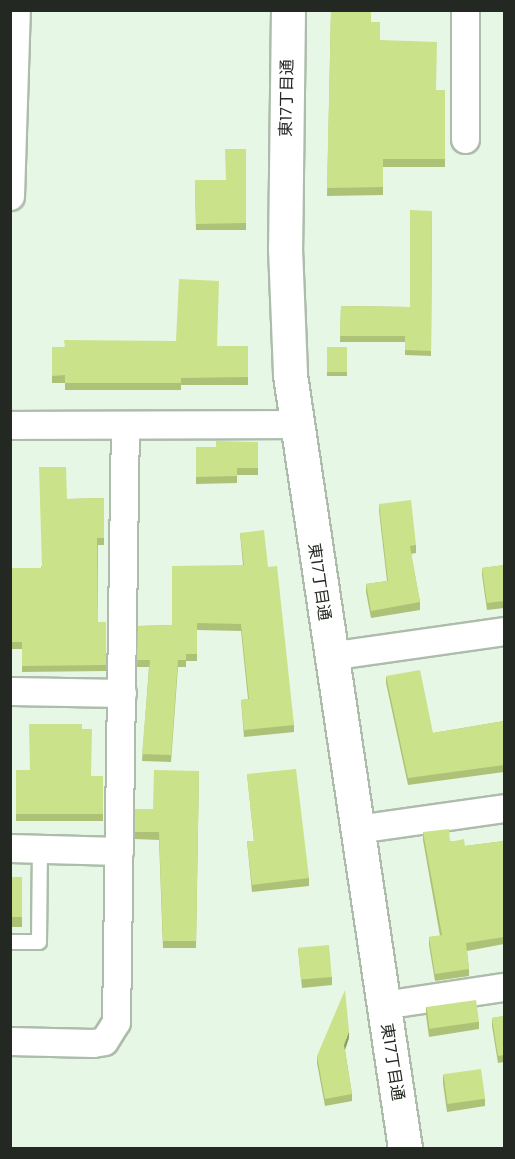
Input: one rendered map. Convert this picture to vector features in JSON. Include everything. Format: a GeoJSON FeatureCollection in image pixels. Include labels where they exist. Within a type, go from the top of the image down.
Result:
{"type":"FeatureCollection","features":[{"type":"Feature","properties":{"kind":"street"},"geometry":{"type":"LineString","coordinates":[[11,181],[16,10]]}},
{"type":"Feature","properties":{"kind":"street","name":"東17丁目通"},"geometry":{"type":"LineString","coordinates":[[288,10],[286,279],[296,424],[329,656],[405,1149]]}},
{"type":"Feature","properties":{"kind":"street"},"geometry":{"type":"LineString","coordinates":[[465,10],[465,138]]}},
{"type":"Feature","properties":{"kind":"street"},"geometry":{"type":"LineString","coordinates":[[10,425],[296,424]]}},
{"type":"Feature","properties":{"kind":"street"},"geometry":{"type":"LineString","coordinates":[[10,1041],[93,1043],[104,1041],[116,1022],[125,425]]}},
{"type":"Feature","properties":{"kind":"street"},"geometry":{"type":"LineString","coordinates":[[329,656],[504,631]]}},
{"type":"Feature","properties":{"kind":"street"},"geometry":{"type":"LineString","coordinates":[[10,691],[122,693]]}},
{"type":"Feature","properties":{"kind":"street"},"geometry":{"type":"LineString","coordinates":[[357,829],[504,808]]}},
{"type":"Feature","properties":{"kind":"street"},"geometry":{"type":"LineString","coordinates":[[10,848],[118,851]]}},
{"type":"Feature","properties":{"kind":"street"},"geometry":{"type":"LineString","coordinates":[[383,1005],[504,987]]}},
{"type":"Feature","properties":{"kind":"lane"},"geometry":{"type":"LineString","coordinates":[[10,942],[39,942],[40,849]]}},
{"type":"Feature","properties":{"kind":"building"},"geometry":{"type":"Polygon","coordinates":[[[331,10],[371,10],[371,22],[380,22],[380,40],[437,42],[436,90],[445,90],[445,159],[383,159],[383,187],[327,188],[331,10]]]}},
{"type":"Feature","properties":{"kind":"building"},"geometry":{"type":"Polygon","coordinates":[[[225,149],[246,149],[246,223],[196,224],[195,180],[226,180],[225,149]]]}},
{"type":"Feature","properties":{"kind":"building"},"geometry":{"type":"Polygon","coordinates":[[[410,210],[432,211],[431,351],[405,350],[405,336],[340,336],[341,306],[410,307],[410,210]]]}},
{"type":"Feature","properties":{"kind":"building"},"geometry":{"type":"Polygon","coordinates":[[[179,279],[219,281],[217,346],[248,346],[248,377],[181,378],[181,383],[65,383],[65,375],[52,376],[52,347],[65,347],[64,340],[176,341],[179,279]]]}},
{"type":"Feature","properties":{"kind":"building"},"geometry":{"type":"Polygon","coordinates":[[[327,347],[347,347],[347,372],[327,372],[327,347]]]}},
{"type":"Feature","properties":{"kind":"building"},"geometry":{"type":"Polygon","coordinates":[[[216,441],[258,442],[258,468],[237,468],[237,476],[196,477],[196,447],[216,447],[216,441]]]}},
{"type":"Feature","properties":{"kind":"building"},"geometry":{"type":"Polygon","coordinates":[[[39,467],[66,467],[67,499],[104,498],[104,538],[97,538],[98,622],[106,622],[106,665],[22,666],[22,642],[10,642],[10,568],[42,568],[39,467]]]}},
{"type":"Feature","properties":{"kind":"building"},"geometry":{"type":"Polygon","coordinates":[[[411,500],[416,545],[410,546],[420,602],[371,611],[366,584],[388,581],[379,504],[411,500]]]}},
{"type":"Feature","properties":{"kind":"building"},"geometry":{"type":"Polygon","coordinates":[[[264,530],[268,567],[277,566],[294,725],[244,730],[241,700],[249,699],[241,624],[197,623],[197,654],[186,654],[186,660],[178,660],[171,755],[142,754],[150,660],[137,660],[138,626],[172,625],[172,566],[244,565],[240,533],[264,530]]]}},
{"type":"Feature","properties":{"kind":"building"},"geometry":{"type":"Polygon","coordinates":[[[504,565],[504,601],[487,603],[482,568],[504,565]]]}},
{"type":"Feature","properties":{"kind":"building"},"geometry":{"type":"Polygon","coordinates":[[[420,670],[433,733],[504,721],[504,765],[408,778],[386,676],[420,670]]]}},
{"type":"Feature","properties":{"kind":"building"},"geometry":{"type":"Polygon","coordinates":[[[29,724],[82,724],[82,729],[92,729],[91,776],[103,776],[103,814],[16,814],[16,770],[30,770],[29,724]]]}},
{"type":"Feature","properties":{"kind":"building"},"geometry":{"type":"Polygon","coordinates":[[[296,769],[309,878],[252,885],[247,841],[254,841],[247,774],[296,769]]]}},
{"type":"Feature","properties":{"kind":"building"},"geometry":{"type":"Polygon","coordinates":[[[154,770],[199,771],[196,941],[163,941],[159,832],[135,832],[135,809],[153,809],[154,770]]]}},
{"type":"Feature","properties":{"kind":"building"},"geometry":{"type":"Polygon","coordinates":[[[449,829],[450,842],[464,839],[465,846],[504,841],[504,937],[466,943],[469,969],[435,974],[429,937],[442,935],[423,832],[449,829]]]}},
{"type":"Feature","properties":{"kind":"building"},"geometry":{"type":"Polygon","coordinates":[[[10,877],[22,877],[22,917],[10,917],[10,877]]]}},
{"type":"Feature","properties":{"kind":"building"},"geometry":{"type":"Polygon","coordinates":[[[329,945],[332,977],[301,980],[298,948],[329,945]]]}},
{"type":"Feature","properties":{"kind":"building"},"geometry":{"type":"Polygon","coordinates":[[[345,990],[349,1031],[344,1045],[352,1094],[325,1099],[317,1056],[345,990]]]}},
{"type":"Feature","properties":{"kind":"building"},"geometry":{"type":"Polygon","coordinates":[[[476,1000],[479,1022],[430,1029],[426,1007],[476,1000]]]}},
{"type":"Feature","properties":{"kind":"building"},"geometry":{"type":"Polygon","coordinates":[[[504,1016],[504,1055],[498,1056],[492,1018],[504,1016]]]}},
{"type":"Feature","properties":{"kind":"building"},"geometry":{"type":"Polygon","coordinates":[[[481,1069],[485,1099],[448,1104],[443,1074],[481,1069]]]}}]}
